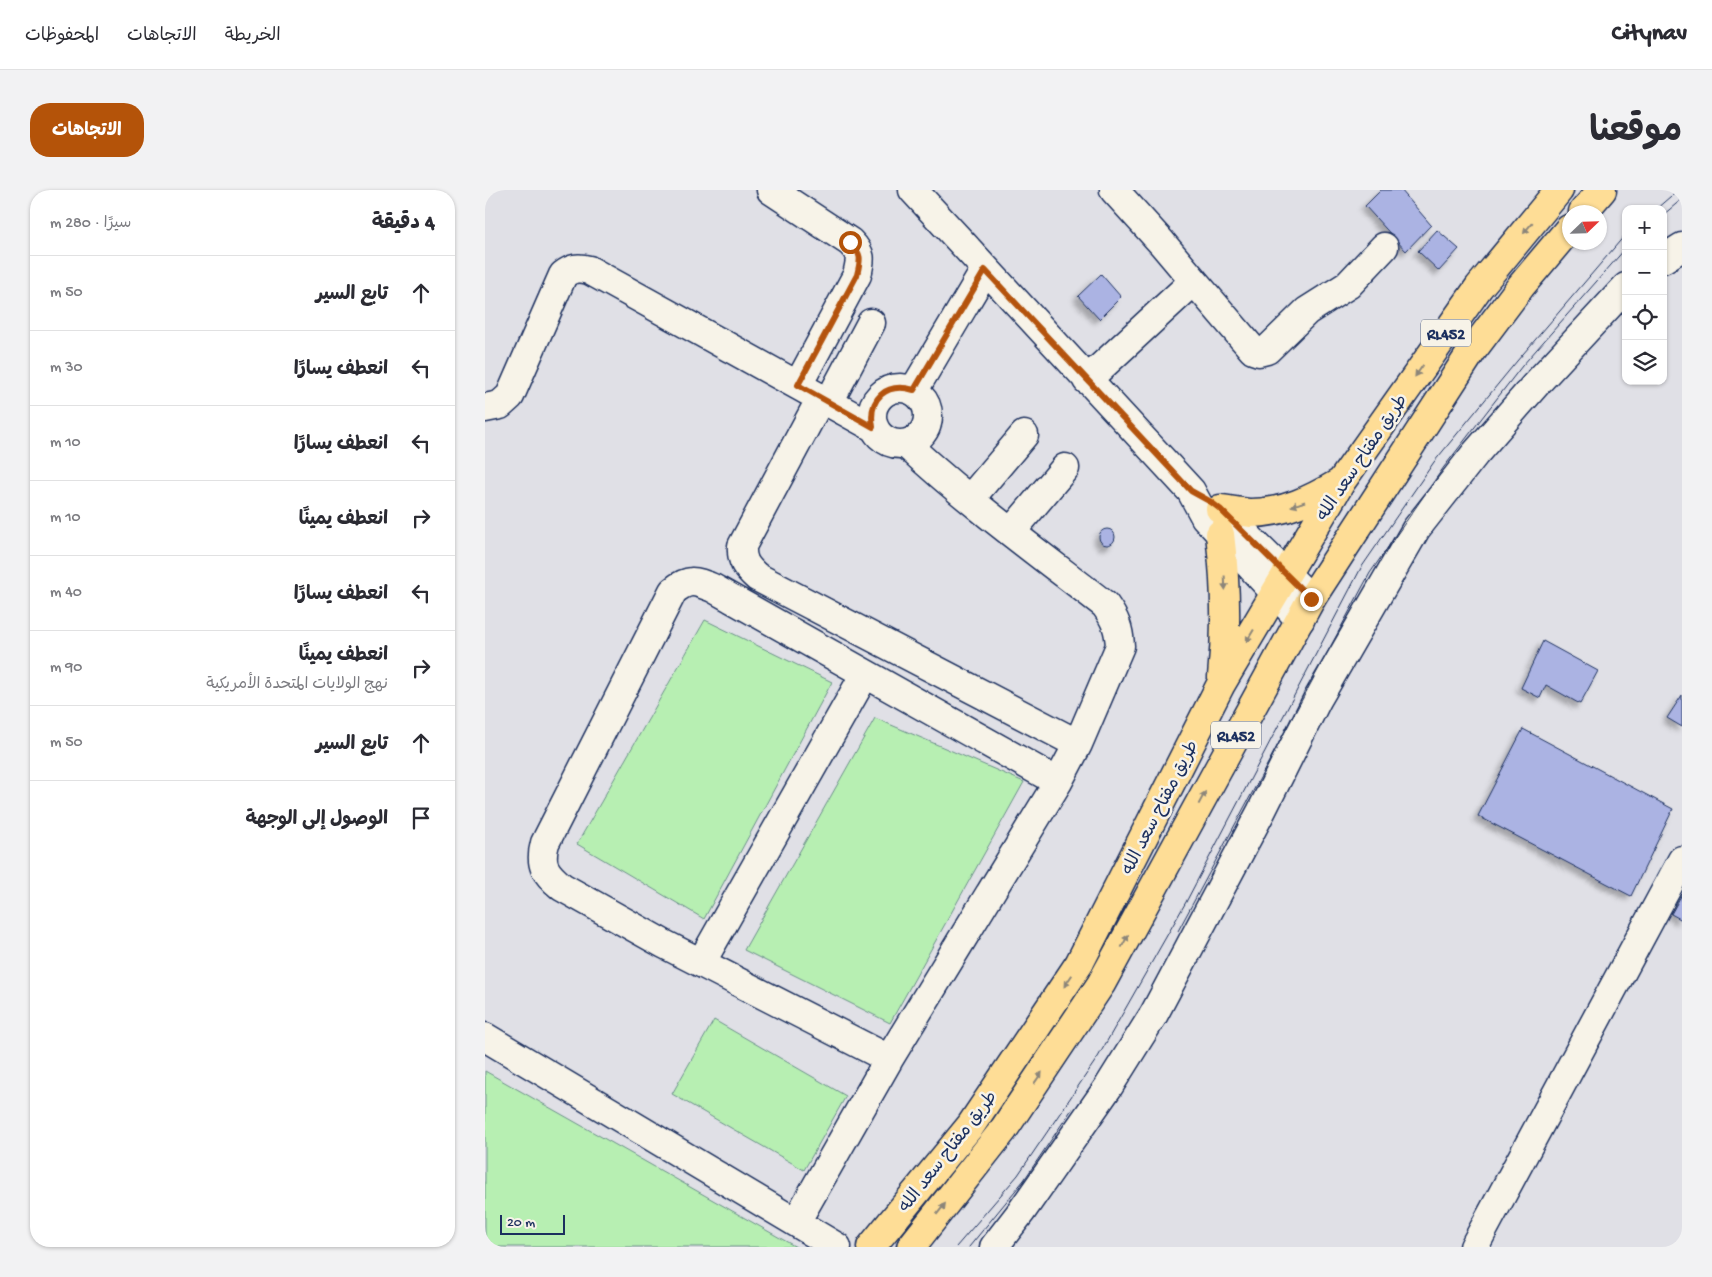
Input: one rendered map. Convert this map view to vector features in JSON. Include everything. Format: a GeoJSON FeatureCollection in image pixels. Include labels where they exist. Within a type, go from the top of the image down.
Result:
{"type":"FeatureCollection","features":[{"type":"Feature","properties":{"kind":"highway","name":"طريق مفتاح سعد الله"},"geometry":{"type":"LineString","coordinates":[[871,1247],[971,1125],[1079,964],[1221,684],[1341,482],[1479,287],[1559,190]]}},
{"type":"Feature","properties":{"kind":"highway"},"geometry":{"type":"LineString","coordinates":[[1589,205],[1602,190]]}},
{"type":"Feature","properties":{"kind":"highway","name":"طريق مفتاح سعد الله"},"geometry":{"type":"LineString","coordinates":[[911,1247],[1003,1129],[1101,984],[1305,610],[1471,351],[1562,236]]}},
{"type":"Feature","properties":{"kind":"highway"},"geometry":{"type":"LineString","coordinates":[[1221,684],[1227,609],[1220,522],[1252,513],[1283,509],[1314,499],[1341,482]]}},
{"type":"Feature","properties":{"kind":"street"},"geometry":{"type":"LineString","coordinates":[[771,190],[850,242],[857,249],[861,260],[816,395],[742,546],[741,557],[747,568],[757,577],[1078,744]]}},
{"type":"Feature","properties":{"kind":"street"},"geometry":{"type":"LineString","coordinates":[[913,190],[1191,491],[1211,502],[1220,522],[1305,610]]}},
{"type":"Feature","properties":{"kind":"street"},"geometry":{"type":"LineString","coordinates":[[1114,190],[1151,230],[1253,350],[1259,352],[1267,350],[1307,311],[1347,285],[1384,246]]}},
{"type":"Feature","properties":{"kind":"street"},"geometry":{"type":"LineString","coordinates":[[1667,258],[1682,247]]}},
{"type":"Feature","properties":{"kind":"street"},"geometry":{"type":"LineString","coordinates":[[1667,260],[1682,256]]}},
{"type":"Feature","properties":{"kind":"street"},"geometry":{"type":"LineString","coordinates":[[485,408],[500,405],[510,396],[563,275],[569,270],[579,268],[589,270],[873,427],[887,441],[896,444],[906,444],[923,434],[929,415],[927,405],[914,390],[904,387],[885,391],[873,407],[871,417],[873,427]]}},
{"type":"Feature","properties":{"kind":"street"},"geometry":{"type":"LineString","coordinates":[[914,390],[985,270]]}},
{"type":"Feature","properties":{"kind":"street"},"geometry":{"type":"LineString","coordinates":[[1087,380],[1194,281]]}},
{"type":"Feature","properties":{"kind":"street"},"geometry":{"type":"LineString","coordinates":[[993,1247],[1021,1212],[1109,1086],[1154,1014],[1248,838],[1317,700],[1416,529],[1475,454],[1537,383],[1622,291]]}},
{"type":"Feature","properties":{"kind":"street"},"geometry":{"type":"LineString","coordinates":[[816,395],[871,323]]}},
{"type":"Feature","properties":{"kind":"street"},"geometry":{"type":"LineString","coordinates":[[971,499],[1024,435]]}},
{"type":"Feature","properties":{"kind":"street"},"geometry":{"type":"LineString","coordinates":[[796,1222],[889,1059],[1058,782],[1078,744],[1120,646],[1119,630],[1115,618],[1105,605],[1011,532],[927,464],[906,444]]}},
{"type":"Feature","properties":{"kind":"street"},"geometry":{"type":"LineString","coordinates":[[1011,532],[1065,468]]}},
{"type":"Feature","properties":{"kind":"street"},"geometry":{"type":"LineString","coordinates":[[889,1059],[701,963],[562,887],[548,876],[541,855],[545,843],[673,591],[683,583],[695,581],[713,588],[1058,782]]}},
{"type":"Feature","properties":{"kind":"street"},"geometry":{"type":"LineString","coordinates":[[701,963],[865,674]]}},
{"type":"Feature","properties":{"kind":"street"},"geometry":{"type":"LineString","coordinates":[[1474,1247],[1682,860]]}},
{"type":"Feature","properties":{"kind":"street"},"geometry":{"type":"LineString","coordinates":[[485,1037],[837,1247]]}},
{"type":"Feature","properties":{"kind":"green space"},"geometry":{"type":"Polygon","coordinates":[[[705,620],[832,682],[704,919],[577,844],[705,620]]]}},
{"type":"Feature","properties":{"kind":"green space"},"geometry":{"type":"Polygon","coordinates":[[[875,718],[1024,782],[890,1023],[744,950],[875,718]]]}},
{"type":"Feature","properties":{"kind":"green space"},"geometry":{"type":"Polygon","coordinates":[[[714,1020],[846,1096],[804,1170],[672,1094],[714,1020]]]}},
{"type":"Feature","properties":{"kind":"green space"},"geometry":{"type":"Polygon","coordinates":[[[485,1071],[796,1247],[485,1247],[485,1071]]]}},
{"type":"Feature","properties":{"kind":"building"},"geometry":{"type":"Polygon","coordinates":[[[1381,190],[1401,190],[1431,225],[1406,251],[1365,206],[1381,190]]]}},
{"type":"Feature","properties":{"kind":"building"},"geometry":{"type":"Polygon","coordinates":[[[1437,230],[1459,249],[1439,271],[1418,251],[1437,230]]]}},
{"type":"Feature","properties":{"kind":"building"},"geometry":{"type":"Polygon","coordinates":[[[1101,274],[1121,297],[1099,319],[1078,296],[1101,274]]]}},
{"type":"Feature","properties":{"kind":"building"},"geometry":{"type":"Polygon","coordinates":[[[1107,529],[1113,531],[1115,537],[1113,543],[1107,545],[1101,543],[1099,537],[1101,531],[1107,529]]]}},
{"type":"Feature","properties":{"kind":"building"},"geometry":{"type":"Polygon","coordinates":[[[1543,641],[1598,671],[1580,704],[1546,685],[1540,698],[1521,688],[1543,641]]]}},
{"type":"Feature","properties":{"kind":"building"},"geometry":{"type":"Polygon","coordinates":[[[1682,695],[1682,727],[1667,718],[1682,695]]]}},
{"type":"Feature","properties":{"kind":"building"},"geometry":{"type":"Polygon","coordinates":[[[1523,729],[1673,809],[1631,896],[1478,816],[1523,729]]]}},
{"type":"Feature","properties":{"kind":"building"},"geometry":{"type":"Polygon","coordinates":[[[1682,894],[1682,920],[1671,914],[1682,894]]]}},
{"type":"Feature","properties":{"kind":"tram line"},"geometry":{"type":"LineString","coordinates":[[1661,205],[1678,190]]}},
{"type":"Feature","properties":{"kind":"tram line"},"geometry":{"type":"LineString","coordinates":[[1667,212],[1682,199]]}},
{"type":"Feature","properties":{"kind":"tram line"},"geometry":{"type":"LineString","coordinates":[[956,1247],[1018,1175],[1098,1057],[1186,902],[1361,568],[1434,462],[1517,361],[1622,239]]}},
{"type":"Feature","properties":{"kind":"tram line"},"geometry":{"type":"LineString","coordinates":[[1178,931],[1370,573],[1444,467],[1522,366],[1624,250]]}},
{"type":"Feature","properties":{"kind":"tram line"},"geometry":{"type":"LineString","coordinates":[[969,1247],[1024,1180],[1072,1109]]}},
{"type":"Feature","properties":{"kind":"route"},"geometry":{"type":"LineString","coordinates":[[850,242],[857,249],[861,260],[857,275],[798,385],[873,427],[871,417],[873,407],[878,398],[885,391],[894,388],[904,387],[914,390],[985,270],[1191,491],[1220,509],[1311,599]]}}]}
